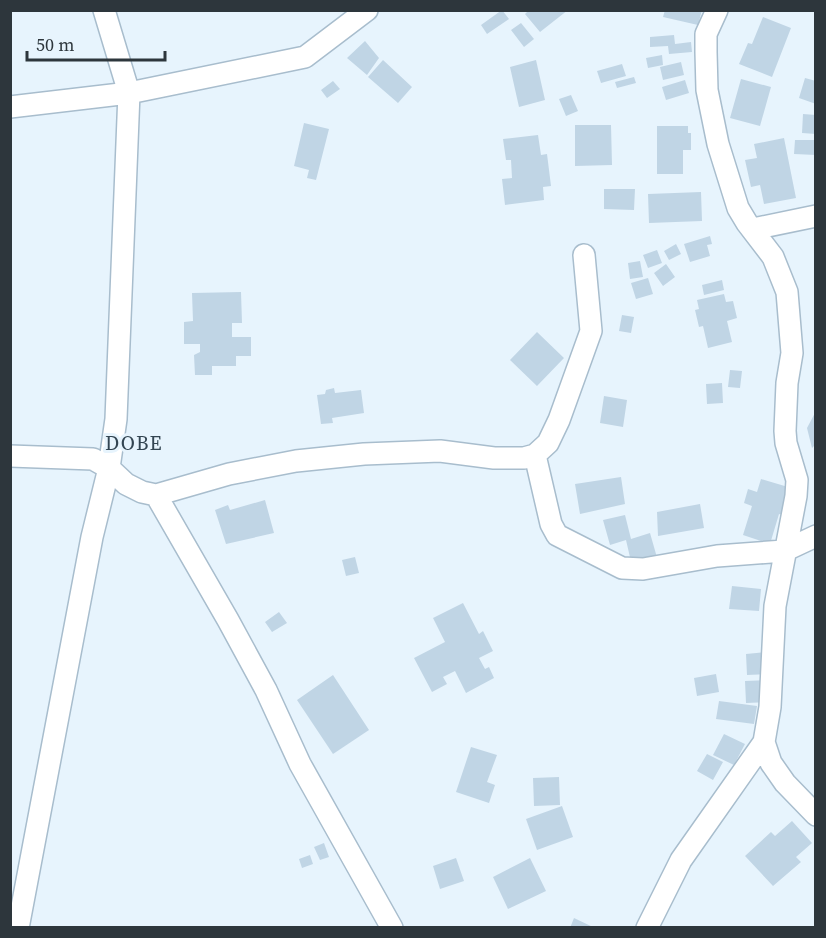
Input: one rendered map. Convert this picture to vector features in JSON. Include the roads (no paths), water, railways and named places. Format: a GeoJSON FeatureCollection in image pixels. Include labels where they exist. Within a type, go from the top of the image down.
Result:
{"type":"FeatureCollection","features":[{"type":"Feature","properties":{"kind":"street"},"geometry":{"type":"LineString","coordinates":[[18,927],[92,537],[109,468],[116,419],[129,93],[105,10]]}},
{"type":"Feature","properties":{"kind":"street"},"geometry":{"type":"LineString","coordinates":[[10,107],[129,93],[304,57],[367,10]]}},
{"type":"Feature","properties":{"kind":"street"},"geometry":{"type":"LineString","coordinates":[[647,927],[681,860],[764,742],[770,707],[775,606],[796,496],[797,480],[786,443],[785,430],[786,383],[792,353],[787,292],[772,257],[738,208],[718,144],[707,90],[706,34],[717,10]]}},
{"type":"Feature","properties":{"kind":"street"},"geometry":{"type":"LineString","coordinates":[[753,229],[816,216]]}},
{"type":"Feature","properties":{"kind":"street"},"geometry":{"type":"LineString","coordinates":[[10,456],[93,459],[109,468],[126,484],[142,492],[156,495],[229,474],[285,463],[364,454],[440,451],[494,458],[524,458],[535,455],[548,443],[555,428],[574,382],[591,331],[584,255]]}},
{"type":"Feature","properties":{"kind":"street"},"geometry":{"type":"LineString","coordinates":[[535,455],[551,524],[557,536],[622,568],[643,569],[717,556],[784,551],[816,536]]}},
{"type":"Feature","properties":{"kind":"street"},"geometry":{"type":"LineString","coordinates":[[156,495],[228,620],[266,690],[300,764],[392,927]]}},
{"type":"Feature","properties":{"kind":"street"},"geometry":{"type":"LineString","coordinates":[[764,742],[771,763],[785,783],[816,815]]}},
{"type":"Feature","properties":{"kind":"district","name":"DOBE"},"geometry":{"type":"Point","coordinates":[134,443]}}]}
